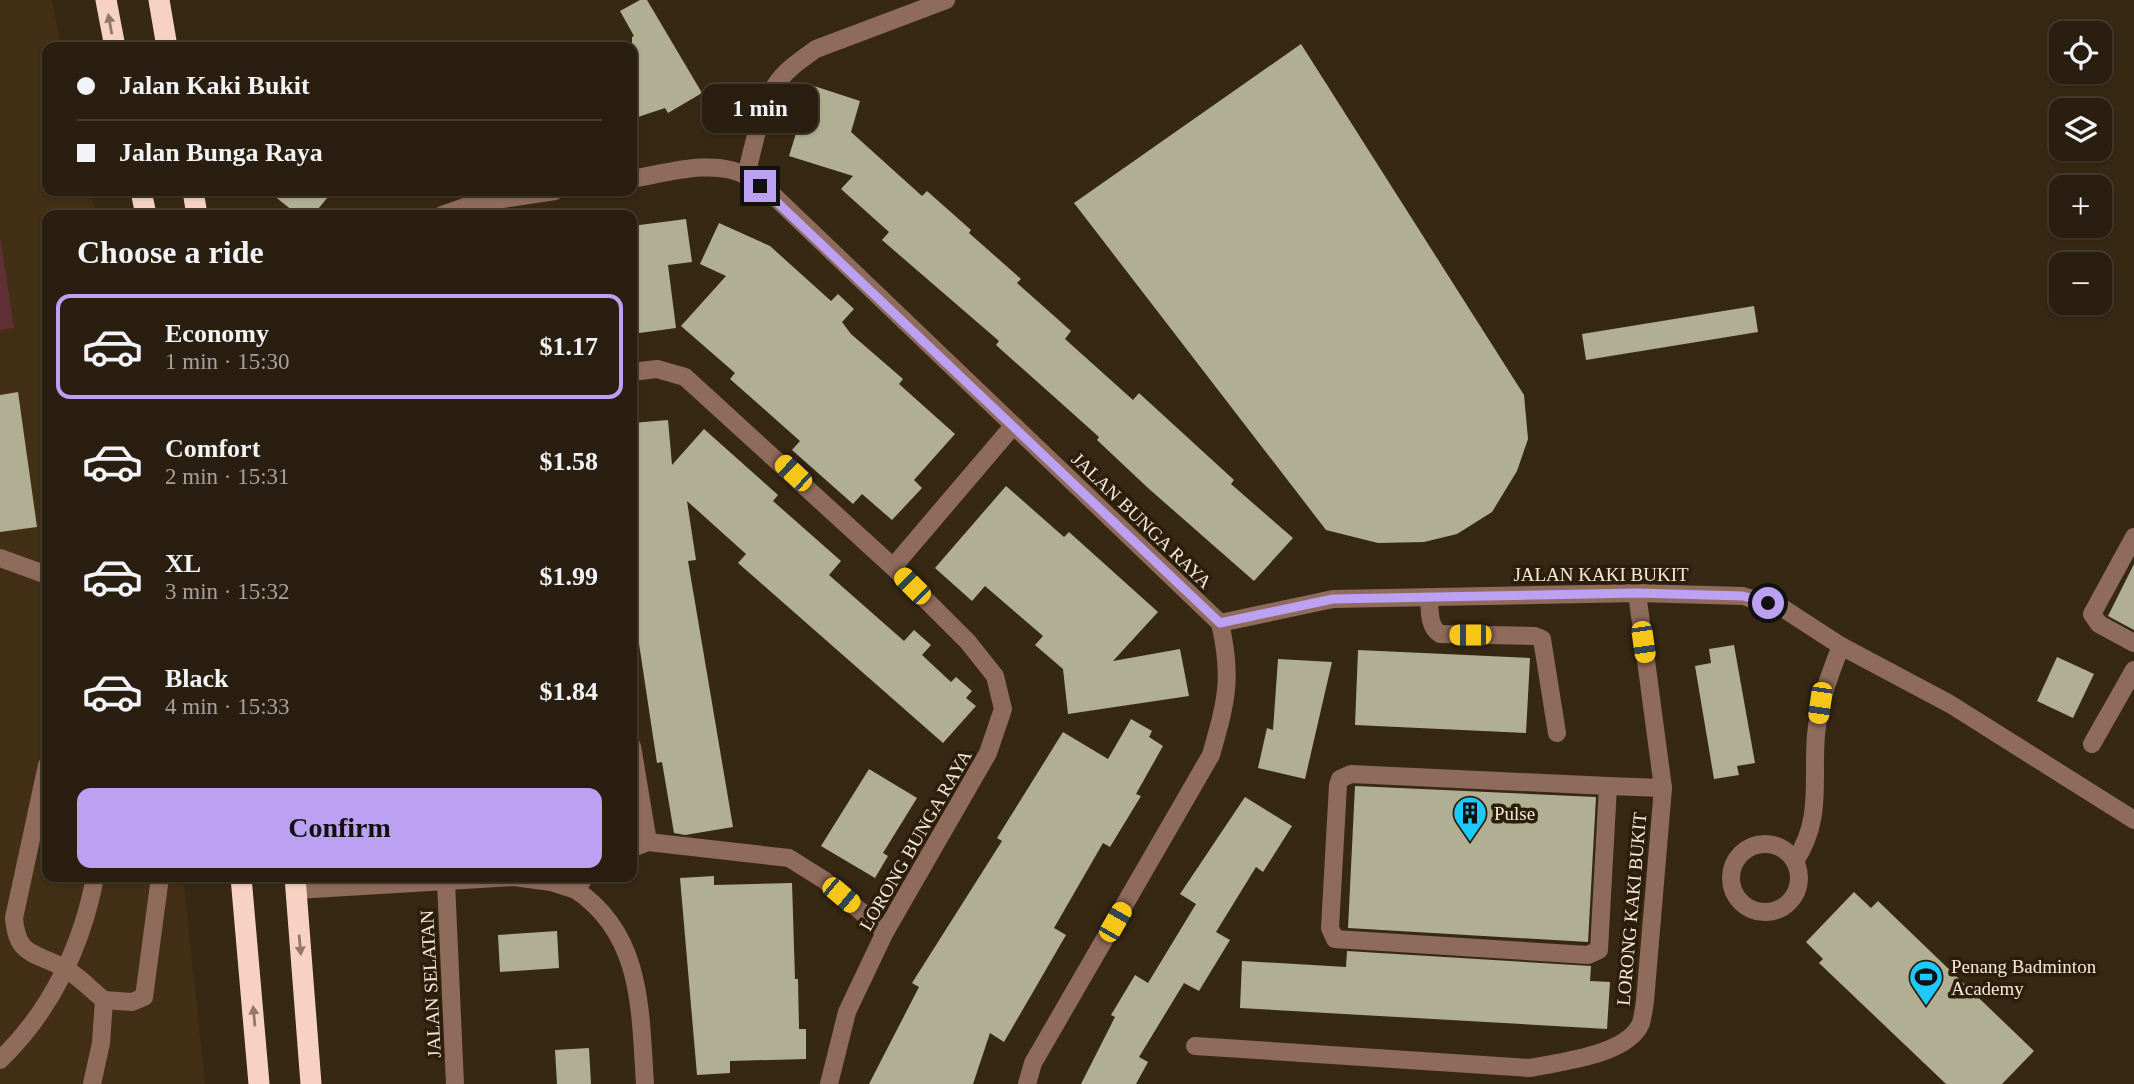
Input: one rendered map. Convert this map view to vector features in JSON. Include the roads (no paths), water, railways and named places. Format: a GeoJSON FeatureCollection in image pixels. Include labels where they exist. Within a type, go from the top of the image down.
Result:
{"type":"FeatureCollection","features":[{"type":"Feature","properties":{"kind":"highway"},"geometry":{"type":"LineString","coordinates":[[106,0],[114,42]]}},
{"type":"Feature","properties":{"kind":"highway"},"geometry":{"type":"LineString","coordinates":[[159,0],[166,42]]}},
{"type":"Feature","properties":{"kind":"highway"},"geometry":{"type":"LineString","coordinates":[[241,882],[259,1084]]}},
{"type":"Feature","properties":{"kind":"highway"},"geometry":{"type":"LineString","coordinates":[[295,883],[311,1084]]}},
{"type":"Feature","properties":{"kind":"street"},"geometry":{"type":"LineString","coordinates":[[746,175],[760,125],[776,85],[798,62],[816,49],[946,0]]}},
{"type":"Feature","properties":{"kind":"street","name":"JALAN BUNGA RAYA"},"geometry":{"type":"LineString","coordinates":[[637,178],[696,168],[721,168],[746,175],[774,196],[1220,623]]}},
{"type":"Feature","properties":{"kind":"street"},"geometry":{"type":"LineString","coordinates":[[456,210],[476,203],[522,196]]}},
{"type":"Feature","properties":{"kind":"street","name":"LORONG BUNGA RAYA"},"geometry":{"type":"LineString","coordinates":[[637,371],[657,369],[685,377],[733,417],[893,567],[968,642],[995,676],[1003,709],[988,753],[885,932],[847,1012],[829,1084]]}},
{"type":"Feature","properties":{"kind":"street"},"geometry":{"type":"LineString","coordinates":[[893,567],[1013,426]]}},
{"type":"Feature","properties":{"kind":"street"},"geometry":{"type":"LineString","coordinates":[[2134,537],[2092,614],[2099,624],[2134,643]]}},
{"type":"Feature","properties":{"kind":"street"},"geometry":{"type":"LineString","coordinates":[[0,558],[42,573]]}},
{"type":"Feature","properties":{"kind":"street","name":"JALAN KAKI BUKIT"},"geometry":{"type":"LineString","coordinates":[[1220,623],[1333,599],[1637,593],[1743,596],[1784,610],[1841,646],[1950,704],[2134,820]]}},
{"type":"Feature","properties":{"kind":"street","name":"LORONG KAKI BUKIT"},"geometry":{"type":"LineString","coordinates":[[1195,1046],[1530,1068],[1573,1060],[1620,1044],[1629,1038],[1641,1024],[1645,1001],[1663,788],[1637,593]]}},
{"type":"Feature","properties":{"kind":"street"},"geometry":{"type":"LineString","coordinates":[[1429,597],[1431,621],[1435,631],[1440,634],[1535,635],[1542,639],[1557,733]]}},
{"type":"Feature","properties":{"kind":"street"},"geometry":{"type":"LineString","coordinates":[[1027,1084],[1033,1063],[1211,755],[1227,700],[1229,660],[1220,623]]}},
{"type":"Feature","properties":{"kind":"street"},"geometry":{"type":"LineString","coordinates":[[1795,861],[1807,842],[1813,816],[1820,703],[1841,646]]}},
{"type":"Feature","properties":{"kind":"street"},"geometry":{"type":"LineString","coordinates":[[2092,744],[2134,670]]}},
{"type":"Feature","properties":{"kind":"street"},"geometry":{"type":"LineString","coordinates":[[1608,786],[1601,944],[1594,954],[1341,940],[1331,934],[1338,785],[1345,775],[1663,788]]}},
{"type":"Feature","properties":{"kind":"street"},"geometry":{"type":"LineString","coordinates":[[42,788],[14,918],[15,937],[25,950],[66,969],[104,1000],[132,1002],[144,997],[159,882]]}},
{"type":"Feature","properties":{"kind":"street"},"geometry":{"type":"LineString","coordinates":[[637,808],[640,845],[789,858],[814,872],[885,932]]}},
{"type":"Feature","properties":{"kind":"street"},"geometry":{"type":"LineString","coordinates":[[0,1060],[40,1016],[66,969],[89,912],[94,882]]}},
{"type":"Feature","properties":{"kind":"street"},"geometry":{"type":"LineString","coordinates":[[295,883],[332,882]]}},
{"type":"Feature","properties":{"kind":"street","name":"JALAN SELATAN"},"geometry":{"type":"LineString","coordinates":[[446,882],[455,1084]]}},
{"type":"Feature","properties":{"kind":"street"},"geometry":{"type":"LineString","coordinates":[[551,882],[581,884],[622,938],[635,979],[645,1084]]}},
{"type":"Feature","properties":{"kind":"street"},"geometry":{"type":"LineString","coordinates":[[92,1084],[103,1030],[104,1000]]}},
{"type":"Feature","properties":{"kind":"place","name":"Pulse"},"geometry":{"type":"Point","coordinates":[1470,843]}},
{"type":"Feature","properties":{"kind":"place","name":"Penang Badminton Academy"},"geometry":{"type":"Point","coordinates":[1926,1007]}}]}
